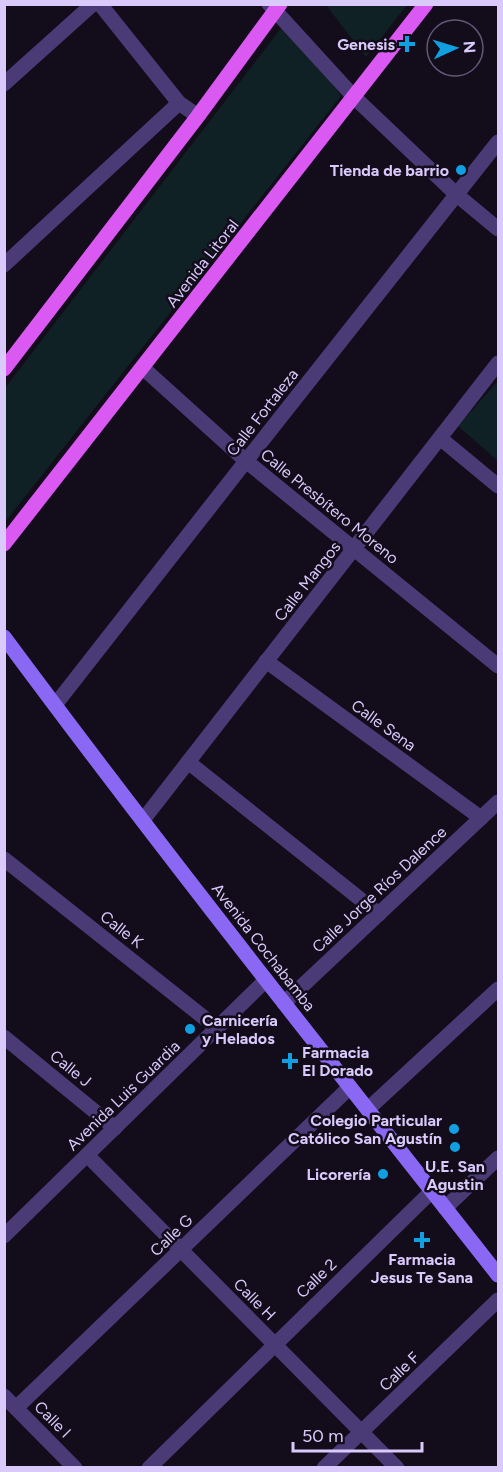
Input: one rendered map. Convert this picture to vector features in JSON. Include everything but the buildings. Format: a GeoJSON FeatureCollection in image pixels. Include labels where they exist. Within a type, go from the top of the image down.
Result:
{"type":"FeatureCollection","features":[{"type":"Feature","properties":{"kind":"main road","name":"Avenida Litoral"},"geometry":{"type":"LineString","coordinates":[[4,544],[426,4]]}},
{"type":"Feature","properties":{"kind":"main road"},"geometry":{"type":"LineString","coordinates":[[4,369],[198,116],[275,7]]}},
{"type":"Feature","properties":{"kind":"main road","name":"Avenida Cochabamba"},"geometry":{"type":"LineString","coordinates":[[4,637],[266,980],[498,1275]]}},
{"type":"Feature","properties":{"kind":"street"},"geometry":{"type":"LineString","coordinates":[[4,84],[93,4]]}},
{"type":"Feature","properties":{"kind":"street"},"geometry":{"type":"LineString","coordinates":[[100,4],[179,103],[198,116]]}},
{"type":"Feature","properties":{"kind":"street"},"geometry":{"type":"LineString","coordinates":[[275,7],[354,97],[457,195],[498,229]]}},
{"type":"Feature","properties":{"kind":"street"},"geometry":{"type":"LineString","coordinates":[[4,265],[179,103]]}},
{"type":"Feature","properties":{"kind":"street","name":"Calle Fortaleza"},"geometry":{"type":"LineString","coordinates":[[55,705],[498,142]]}},
{"type":"Feature","properties":{"kind":"street","name":"Calle Mangos"},"geometry":{"type":"LineString","coordinates":[[143,820],[498,363]]}},
{"type":"Feature","properties":{"kind":"street","name":"Calle Presbítero Moreno"},"geometry":{"type":"LineString","coordinates":[[143,368],[246,461],[498,666]]}},
{"type":"Feature","properties":{"kind":"street"},"geometry":{"type":"LineString","coordinates":[[440,438],[498,486]]}},
{"type":"Feature","properties":{"kind":"street","name":"Calle Sena"},"geometry":{"type":"LineString","coordinates":[[266,661],[481,818]]}},
{"type":"Feature","properties":{"kind":"street"},"geometry":{"type":"LineString","coordinates":[[188,762],[379,914]]}},
{"type":"Feature","properties":{"kind":"street","name":"Calle Jorge Ríos Dalence"},"geometry":{"type":"LineString","coordinates":[[284,1003],[498,802]]}},
{"type":"Feature","properties":{"kind":"street","name":"Calle K"},"geometry":{"type":"LineString","coordinates":[[4,859],[217,1028]]}},
{"type":"Feature","properties":{"kind":"street","name":"Avenida Luis Guardia"},"geometry":{"type":"LineString","coordinates":[[4,1236],[266,980]]}},
{"type":"Feature","properties":{"kind":"street"},"geometry":{"type":"LineString","coordinates":[[368,1109],[498,989]]}},
{"type":"Feature","properties":{"kind":"street","name":"Calle J"},"geometry":{"type":"LineString","coordinates":[[4,1037],[115,1128]]}},
{"type":"Feature","properties":{"kind":"street","name":"Calle G"},"geometry":{"type":"LineString","coordinates":[[16,1408],[350,1087]]}},
{"type":"Feature","properties":{"kind":"street","name":"Calle H"},"geometry":{"type":"LineString","coordinates":[[87,1155],[398,1467]]}},
{"type":"Feature","properties":{"kind":"street"},"geometry":{"type":"LineString","coordinates":[[446,1208],[498,1158]]}},
{"type":"Feature","properties":{"kind":"street","name":"Calle 2"},"geometry":{"type":"LineString","coordinates":[[149,1467],[432,1191]]}},
{"type":"Feature","properties":{"kind":"street","name":"Calle F"},"geometry":{"type":"LineString","coordinates":[[324,1467],[498,1300]]}},
{"type":"Feature","properties":{"kind":"street","name":"Calle I"},"geometry":{"type":"LineString","coordinates":[[4,1396],[75,1467]]}},
{"type":"Feature","properties":{"kind":"shaded area"},"geometry":{"type":"Polygon","coordinates":[[[326,5],[407,5],[366,57],[326,5]]]}},
{"type":"Feature","properties":{"kind":"shaded area"},"geometry":{"type":"Polygon","coordinates":[[[285,23],[341,96],[5,522],[5,388],[285,23]]]}},
{"type":"Feature","properties":{"kind":"shaded area"},"geometry":{"type":"Polygon","coordinates":[[[498,381],[498,461],[458,426],[498,381]]]}},
{"type":"Feature","properties":{"kind":"place","name":"Genesis"},"geometry":{"type":"Point","coordinates":[407,44]}},
{"type":"Feature","properties":{"kind":"place","name":"Tienda de barrio"},"geometry":{"type":"Point","coordinates":[461,170]}},
{"type":"Feature","properties":{"kind":"place","name":"Carnicería y Helados"},"geometry":{"type":"Point","coordinates":[190,1029]}},
{"type":"Feature","properties":{"kind":"place","name":"Farmacia El Dorado"},"geometry":{"type":"Point","coordinates":[290,1061]}},
{"type":"Feature","properties":{"kind":"place","name":"Colegio Particular Católico San Agustín"},"geometry":{"type":"Point","coordinates":[454,1129]}},
{"type":"Feature","properties":{"kind":"place","name":"U.E. San Agustin"},"geometry":{"type":"Point","coordinates":[455,1147]}},
{"type":"Feature","properties":{"kind":"place","name":"Licorería"},"geometry":{"type":"Point","coordinates":[383,1174]}},
{"type":"Feature","properties":{"kind":"place","name":"Farmacia Jesus Te Sana"},"geometry":{"type":"Point","coordinates":[422,1240]}}]}
